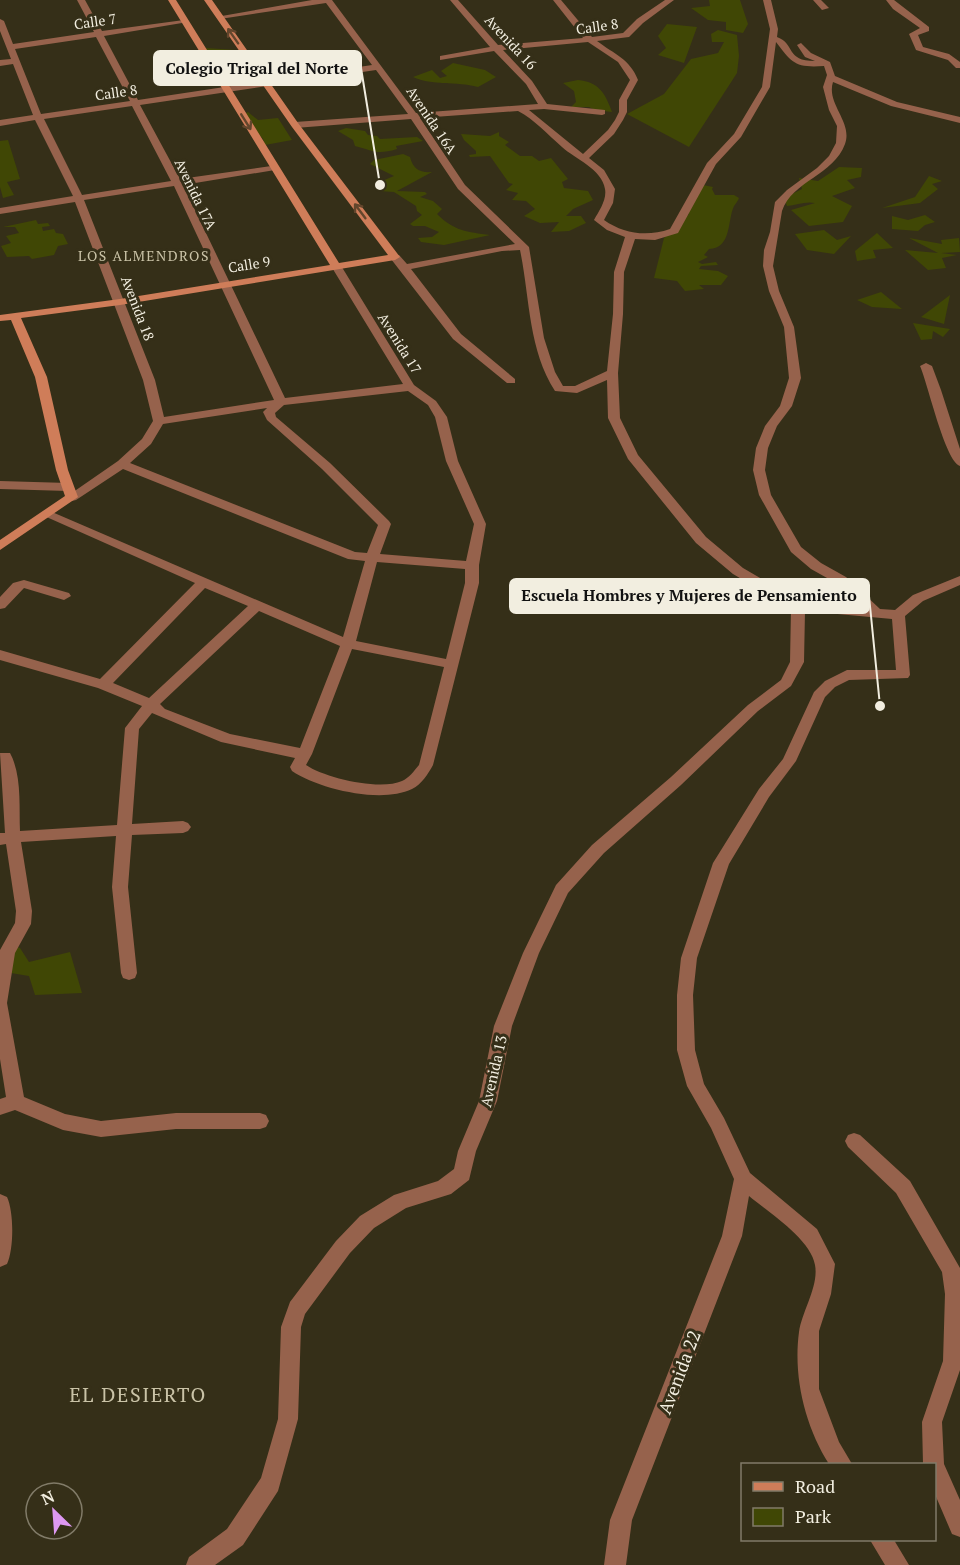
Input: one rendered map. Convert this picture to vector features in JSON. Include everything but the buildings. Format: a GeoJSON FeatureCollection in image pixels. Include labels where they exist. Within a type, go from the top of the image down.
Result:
{"type":"FeatureCollection","features":[{"type":"Feature","properties":{"kind":"main road","name":"Avenida 17"},"geometry":{"type":"LineString","coordinates":[[172,0],[336,266]]}},
{"type":"Feature","properties":{"kind":"main road"},"geometry":{"type":"LineString","coordinates":[[208,0],[295,125],[395,257]]}},
{"type":"Feature","properties":{"kind":"main road","name":"Calle 9"},"geometry":{"type":"LineString","coordinates":[[0,318],[120,302],[395,257]]}},
{"type":"Feature","properties":{"kind":"main road"},"geometry":{"type":"LineString","coordinates":[[0,546],[48,515],[70,492],[41,377],[15,315]]}},
{"type":"Feature","properties":{"kind":"street","name":"Avenida 17A"},"geometry":{"type":"LineString","coordinates":[[81,0],[177,183],[281,402]]}},
{"type":"Feature","properties":{"kind":"street"},"geometry":{"type":"LineString","coordinates":[[220,17],[328,0]]}},
{"type":"Feature","properties":{"kind":"street","name":"Avenida 16A"},"geometry":{"type":"LineString","coordinates":[[328,0],[414,116],[461,187],[524,247]]}},
{"type":"Feature","properties":{"kind":"street","name":"Avenida 16"},"geometry":{"type":"LineString","coordinates":[[454,0],[536,89],[544,106]]}},
{"type":"Feature","properties":{"kind":"street"},"geometry":{"type":"LineString","coordinates":[[557,0],[591,41],[618,58],[631,70],[634,80],[623,100],[623,112],[619,120],[611,132],[585,158]]}},
{"type":"Feature","properties":{"kind":"street","name":"Calle 8"},"geometry":{"type":"LineString","coordinates":[[443,57],[496,48],[591,41],[626,35],[640,21],[669,0]]}},
{"type":"Feature","properties":{"kind":"street"},"geometry":{"type":"LineString","coordinates":[[521,109],[536,116],[566,146],[585,158],[609,186],[611,195],[599,220],[630,238],[654,237],[674,231],[712,163],[738,135],[754,112],[766,87],[772,38],[772,15],[767,0]]}},
{"type":"Feature","properties":{"kind":"street"},"geometry":{"type":"LineString","coordinates":[[817,0],[825,8]]}},
{"type":"Feature","properties":{"kind":"street"},"geometry":{"type":"LineString","coordinates":[[890,0],[926,29],[913,34],[919,48],[932,53],[945,54],[959,66]]}},
{"type":"Feature","properties":{"kind":"street","name":"Avenida 18"},"geometry":{"type":"LineString","coordinates":[[0,21],[38,117],[79,199],[120,302],[149,380],[159,421]]}},
{"type":"Feature","properties":{"kind":"street","name":"Calle 7"},"geometry":{"type":"LineString","coordinates":[[9,47],[184,22]]}},
{"type":"Feature","properties":{"kind":"street"},"geometry":{"type":"LineString","coordinates":[[772,38],[782,41],[790,58],[795,62],[827,64]]}},
{"type":"Feature","properties":{"kind":"street"},"geometry":{"type":"LineString","coordinates":[[801,45],[808,55],[827,64],[831,78],[828,87],[833,110],[842,126],[841,143],[828,163],[780,202],[769,250],[768,266],[774,291],[789,327],[790,352],[795,378],[786,406],[771,426],[762,448],[759,470],[765,495],[796,549],[816,566],[841,580],[875,612]]}},
{"type":"Feature","properties":{"kind":"street"},"geometry":{"type":"LineString","coordinates":[[0,63],[15,62]]}},
{"type":"Feature","properties":{"kind":"street","name":"Calle 8"},"geometry":{"type":"LineString","coordinates":[[0,123],[378,67]]}},
{"type":"Feature","properties":{"kind":"street"},"geometry":{"type":"LineString","coordinates":[[831,78],[894,104],[960,120]]}},
{"type":"Feature","properties":{"kind":"street"},"geometry":{"type":"LineString","coordinates":[[295,125],[544,106],[603,112]]}},
{"type":"Feature","properties":{"kind":"street"},"geometry":{"type":"LineString","coordinates":[[0,211],[274,167]]}},
{"type":"Feature","properties":{"kind":"street"},"geometry":{"type":"LineString","coordinates":[[630,238],[619,272],[618,314],[612,373],[614,418],[632,456],[701,540],[738,571],[798,606],[898,615]]}},
{"type":"Feature","properties":{"kind":"street"},"geometry":{"type":"LineString","coordinates":[[405,267],[502,248],[524,247],[529,264],[539,342],[556,383],[560,388],[572,391],[612,373]]}},
{"type":"Feature","properties":{"kind":"street"},"geometry":{"type":"LineString","coordinates":[[395,257],[405,267],[449,328],[469,348],[511,381]]}},
{"type":"Feature","properties":{"kind":"street","name":"Avenida 17"},"geometry":{"type":"LineString","coordinates":[[305,754],[297,767],[308,774],[355,787],[391,790],[411,783],[420,775],[426,765],[472,583],[472,565],[480,524],[452,461],[441,417],[432,403],[410,387],[336,266]]}},
{"type":"Feature","properties":{"kind":"street"},"geometry":{"type":"LineString","coordinates":[[926,366],[938,392],[939,409],[949,441],[960,462]]}},
{"type":"Feature","properties":{"kind":"street"},"geometry":{"type":"LineString","coordinates":[[0,485],[70,492],[122,464],[147,441],[159,421],[281,402],[410,387]]}},
{"type":"Feature","properties":{"kind":"street"},"geometry":{"type":"LineString","coordinates":[[0,655],[103,685],[151,704],[160,712],[226,738],[305,754],[339,662],[348,644],[372,558],[384,527],[383,522],[326,466],[271,418],[269,412],[281,402]]}},
{"type":"Feature","properties":{"kind":"street"},"geometry":{"type":"LineString","coordinates":[[122,464],[353,556],[472,565]]}},
{"type":"Feature","properties":{"kind":"street"},"geometry":{"type":"LineString","coordinates":[[48,515],[348,644],[450,663]]}},
{"type":"Feature","properties":{"kind":"street"},"geometry":{"type":"LineString","coordinates":[[840,1463],[831,1448],[809,1389],[809,1331],[821,1294],[825,1264],[810,1235],[743,1179],[718,1124],[696,1086],[686,1050],[685,995],[690,957],[721,863],[765,793],[789,761],[819,695],[830,684],[847,675],[903,675],[898,615],[905,605],[917,597],[960,580]]}},
{"type":"Feature","properties":{"kind":"street"},"geometry":{"type":"LineString","coordinates":[[103,685],[203,582]]}},
{"type":"Feature","properties":{"kind":"street"},"geometry":{"type":"LineString","coordinates":[[0,605],[18,586],[24,584],[64,596]]}},
{"type":"Feature","properties":{"kind":"street"},"geometry":{"type":"LineString","coordinates":[[129,972],[120,887],[132,728],[151,704],[258,604]]}},
{"type":"Feature","properties":{"kind":"street","name":"Avenida 13"},"geometry":{"type":"LineString","coordinates":[[197,1565],[235,1537],[270,1483],[288,1419],[291,1328],[297,1309],[343,1247],[367,1222],[400,1201],[444,1188],[462,1174],[467,1151],[488,1101],[503,1026],[531,953],[562,889],[598,849],[676,781],[753,708],[786,683],[797,662],[798,606]]}},
{"type":"Feature","properties":{"kind":"street"},"geometry":{"type":"LineString","coordinates":[[0,1000],[7,953],[23,924],[24,911],[7,838],[5,757]]}},
{"type":"Feature","properties":{"kind":"street"},"geometry":{"type":"LineString","coordinates":[[7,838],[183,826]]}},
{"type":"Feature","properties":{"kind":"street"},"geometry":{"type":"LineString","coordinates":[[0,1006],[8,1104],[63,1122],[101,1129],[176,1121],[260,1121]]}},
{"type":"Feature","properties":{"kind":"street"},"geometry":{"type":"LineString","coordinates":[[854,1141],[903,1187],[955,1270],[952,1361],[932,1422],[934,1463]]}},
{"type":"Feature","properties":{"kind":"street","name":"Avenida 22"},"geometry":{"type":"LineString","coordinates":[[615,1565],[621,1520],[732,1236],[743,1179]]}},
{"type":"Feature","properties":{"kind":"street"},"geometry":{"type":"LineString","coordinates":[[0,1203],[2,1219],[0,1258]]}},
{"type":"Feature","properties":{"kind":"street"},"geometry":{"type":"LineString","coordinates":[[936,1470],[960,1527]]}},
{"type":"Feature","properties":{"kind":"street"},"geometry":{"type":"LineString","coordinates":[[882,1541],[898,1565]]}},
{"type":"Feature","properties":{"kind":"green space"},"geometry":{"type":"Polygon","coordinates":[[[709,0],[740,0],[748,24],[743,33],[726,30],[726,22],[708,20],[691,8],[710,6],[709,0]]]}},
{"type":"Feature","properties":{"kind":"green space"},"geometry":{"type":"Polygon","coordinates":[[[667,24],[697,27],[684,63],[658,55],[666,48],[658,36],[667,24]]]}},
{"type":"Feature","properties":{"kind":"green space"},"geometry":{"type":"Polygon","coordinates":[[[718,30],[737,35],[739,56],[737,73],[689,147],[627,114],[664,94],[691,59],[718,53],[724,42],[712,42],[711,34],[718,30]]]}},
{"type":"Feature","properties":{"kind":"green space"},"geometry":{"type":"Polygon","coordinates":[[[205,48],[236,50],[252,78],[244,83],[230,84],[223,79],[205,48]]]}},
{"type":"Feature","properties":{"kind":"green space"},"geometry":{"type":"Polygon","coordinates":[[[453,63],[485,70],[496,77],[478,87],[428,82],[413,77],[432,70],[440,78],[447,76],[441,71],[453,63]]]}},
{"type":"Feature","properties":{"kind":"green space"},"geometry":{"type":"Polygon","coordinates":[[[578,80],[596,86],[607,99],[612,112],[589,107],[571,107],[576,102],[574,91],[563,83],[578,80]]]}},
{"type":"Feature","properties":{"kind":"green space"},"geometry":{"type":"Polygon","coordinates":[[[248,112],[258,120],[278,118],[292,140],[265,145],[263,139],[242,115],[248,112]]]}},
{"type":"Feature","properties":{"kind":"green space"},"geometry":{"type":"Polygon","coordinates":[[[346,128],[365,131],[368,135],[377,136],[380,139],[417,137],[423,141],[396,146],[397,149],[390,151],[376,152],[355,146],[353,140],[338,131],[346,128]]]}},
{"type":"Feature","properties":{"kind":"green space"},"geometry":{"type":"Polygon","coordinates":[[[499,132],[499,136],[509,142],[505,145],[520,156],[532,156],[539,161],[551,158],[568,179],[562,182],[564,188],[588,191],[593,200],[573,209],[566,216],[581,216],[586,223],[569,231],[551,232],[559,222],[540,223],[524,216],[535,209],[526,201],[512,200],[518,193],[506,190],[513,184],[509,183],[490,156],[470,157],[469,155],[476,154],[476,151],[461,134],[490,136],[499,132]]]}},
{"type":"Feature","properties":{"kind":"green space"},"geometry":{"type":"Polygon","coordinates":[[[8,140],[20,179],[7,182],[14,195],[3,198],[0,187],[0,141],[8,140]]]}},
{"type":"Feature","properties":{"kind":"green space"},"geometry":{"type":"Polygon","coordinates":[[[403,154],[410,157],[413,165],[418,169],[432,172],[397,191],[425,192],[427,194],[420,197],[433,201],[442,209],[437,214],[449,224],[468,232],[490,235],[444,245],[421,242],[418,238],[432,237],[439,232],[425,226],[410,224],[422,215],[417,211],[416,206],[394,192],[379,191],[385,185],[382,181],[394,176],[370,164],[374,160],[403,154]]]}},
{"type":"Feature","properties":{"kind":"green space"},"geometry":{"type":"Polygon","coordinates":[[[839,167],[862,168],[861,177],[847,180],[855,188],[832,196],[852,206],[843,222],[809,226],[791,210],[815,203],[787,206],[784,198],[802,189],[799,178],[818,181],[839,167]]]}},
{"type":"Feature","properties":{"kind":"green space"},"geometry":{"type":"Polygon","coordinates":[[[929,176],[942,181],[932,184],[938,189],[920,203],[882,208],[915,197],[929,176]]]}},
{"type":"Feature","properties":{"kind":"green space"},"geometry":{"type":"Polygon","coordinates":[[[703,185],[713,187],[715,195],[734,195],[739,198],[734,206],[722,244],[709,249],[704,255],[708,257],[698,262],[702,264],[716,262],[718,265],[701,266],[699,269],[718,271],[728,276],[721,285],[699,285],[704,289],[685,291],[677,281],[654,278],[664,238],[689,214],[686,206],[703,185]]]}},
{"type":"Feature","properties":{"kind":"green space"},"geometry":{"type":"Polygon","coordinates":[[[925,215],[935,222],[925,225],[918,231],[892,229],[892,216],[908,220],[925,215]]]}},
{"type":"Feature","properties":{"kind":"green space"},"geometry":{"type":"Polygon","coordinates":[[[36,220],[38,224],[48,223],[50,226],[42,227],[43,231],[54,229],[56,233],[63,234],[68,244],[58,246],[54,255],[32,259],[29,256],[7,257],[1,246],[11,243],[6,236],[19,233],[15,227],[3,227],[36,220]]]}},
{"type":"Feature","properties":{"kind":"green space"},"geometry":{"type":"Polygon","coordinates":[[[824,230],[837,240],[851,236],[834,254],[807,250],[795,234],[824,230]]]}},
{"type":"Feature","properties":{"kind":"green space"},"geometry":{"type":"Polygon","coordinates":[[[877,233],[893,248],[873,250],[876,258],[857,261],[855,251],[877,233]]]}},
{"type":"Feature","properties":{"kind":"green space"},"geometry":{"type":"Polygon","coordinates":[[[909,238],[942,244],[941,240],[959,238],[960,252],[941,253],[957,255],[942,258],[946,268],[928,270],[905,250],[938,253],[909,238]]]}},
{"type":"Feature","properties":{"kind":"green space"},"geometry":{"type":"Polygon","coordinates":[[[881,292],[902,309],[872,307],[857,300],[881,292]]]}},
{"type":"Feature","properties":{"kind":"green space"},"geometry":{"type":"Polygon","coordinates":[[[950,295],[944,324],[921,317],[950,295]]]}},
{"type":"Feature","properties":{"kind":"green space"},"geometry":{"type":"Polygon","coordinates":[[[913,323],[950,329],[943,337],[933,331],[932,339],[921,340],[913,323]]]}},
{"type":"Feature","properties":{"kind":"green space"},"geometry":{"type":"Polygon","coordinates":[[[11,944],[20,948],[29,962],[70,952],[82,993],[35,995],[29,976],[11,973],[11,944]]]}},
{"type":"Feature","properties":{"kind":"place","name":"Colegio Trigal del Norte"},"geometry":{"type":"Point","coordinates":[380,185]}},
{"type":"Feature","properties":{"kind":"place","name":"Escuela Hombres y Mujeres de Pensamiento"},"geometry":{"type":"Point","coordinates":[880,706]}},
{"type":"Feature","properties":{"kind":"district","name":"LOS ALMENDROS"},"geometry":{"type":"Point","coordinates":[144,255]}},
{"type":"Feature","properties":{"kind":"district","name":"EL DESIERTO"},"geometry":{"type":"Point","coordinates":[138,1394]}}]}
